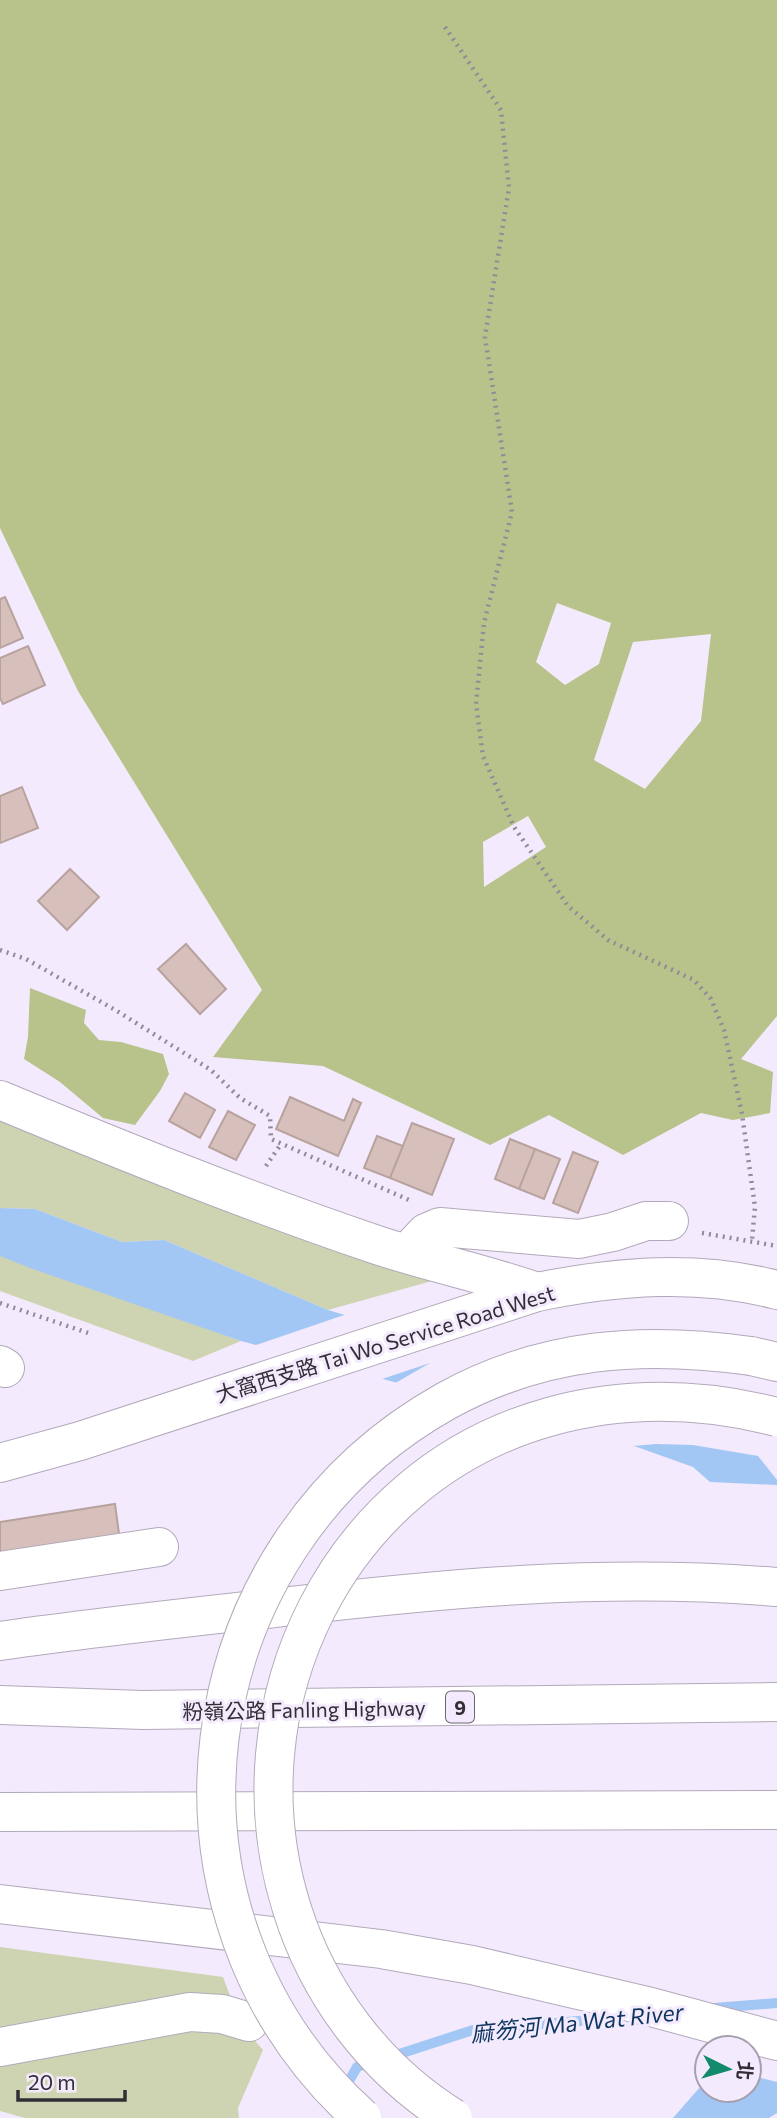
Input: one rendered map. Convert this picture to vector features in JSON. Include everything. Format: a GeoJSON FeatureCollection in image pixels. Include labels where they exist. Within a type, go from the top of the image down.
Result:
{"type":"FeatureCollection","features":[{"type":"Feature","properties":{"kind":"main road"},"geometry":{"type":"LineString","coordinates":[[0,1100],[141,1159],[376,1245],[537,1292]]}},
{"type":"Feature","properties":{"kind":"main road"},"geometry":{"type":"LineString","coordinates":[[407,1253],[426,1233],[440,1227],[579,1239],[646,1221],[669,1221]]}},
{"type":"Feature","properties":{"kind":"main road","name":"大窩西支路 Tai Wo Service Road West"},"geometry":{"type":"LineString","coordinates":[[0,1462],[80,1441],[537,1292],[590,1281],[675,1276],[777,1290]]}},
{"type":"Feature","properties":{"kind":"main road"},"geometry":{"type":"LineString","coordinates":[[362,2118],[313,2068],[270,2002],[251,1964],[223,1872],[216,1823],[216,1779],[225,1706],[242,1642],[271,1576],[308,1518],[356,1466],[416,1419],[448,1400],[486,1383],[552,1360],[620,1349],[680,1348],[764,1359]]}},
{"type":"Feature","properties":{"kind":"main road"},"geometry":{"type":"LineString","coordinates":[[453,2118],[408,2085],[352,2027],[330,1995],[312,1961],[298,1930],[287,1895],[278,1859],[274,1825],[271,1791],[274,1752],[285,1685],[312,1616],[345,1562],[386,1513],[460,1455],[509,1432],[548,1417],[579,1410],[616,1403],[649,1401],[721,1405],[777,1417]]}},
{"type":"Feature","properties":{"kind":"main road"},"geometry":{"type":"LineString","coordinates":[[0,1571],[159,1547]]}},
{"type":"Feature","properties":{"kind":"main road"},"geometry":{"type":"LineString","coordinates":[[0,1641],[97,1627],[429,1590],[610,1581],[777,1587]]}},
{"type":"Feature","properties":{"kind":"main road","name":"粉嶺公路 Fanling Highway"},"geometry":{"type":"LineString","coordinates":[[0,1704],[143,1710],[777,1702]]}},
{"type":"Feature","properties":{"kind":"main road"},"geometry":{"type":"LineString","coordinates":[[0,1812],[777,1810]]}},
{"type":"Feature","properties":{"kind":"main road"},"geometry":{"type":"LineString","coordinates":[[0,1904],[381,1949],[472,1965],[651,2007],[777,2041]]}},
{"type":"Feature","properties":{"kind":"main road"},"geometry":{"type":"LineString","coordinates":[[0,2047],[190,2012],[222,2014],[249,2022]]}},
{"type":"Feature","properties":{"kind":"path"},"geometry":{"type":"LineString","coordinates":[[445,27],[501,110],[509,188],[485,337],[512,512],[484,623],[477,704],[483,756],[513,827],[568,906],[608,940],[694,980],[711,999],[724,1030],[742,1114],[755,1207],[752,1240]]}},
{"type":"Feature","properties":{"kind":"path"},"geometry":{"type":"LineString","coordinates":[[0,950],[37,965],[211,1070],[240,1098],[270,1116],[271,1139],[416,1203]]}},
{"type":"Feature","properties":{"kind":"path"},"geometry":{"type":"LineString","coordinates":[[262,1171],[281,1143]]}},
{"type":"Feature","properties":{"kind":"path"},"geometry":{"type":"LineString","coordinates":[[708,1235],[777,1246]]}},
{"type":"Feature","properties":{"kind":"path"},"geometry":{"type":"LineString","coordinates":[[0,1303],[91,1334]]}},
{"type":"Feature","properties":{"kind":"green space"},"geometry":{"type":"Polygon","coordinates":[[[0,0],[777,0],[777,1016],[741,1059],[773,1072],[770,1113],[733,1120],[701,1113],[623,1155],[549,1115],[490,1145],[323,1066],[213,1057],[262,990],[78,691],[0,528],[0,0]],[[557,603],[536,662],[565,685],[599,664],[611,623],[557,603]],[[711,634],[633,642],[594,760],[645,789],[701,721],[711,634]],[[528,816],[483,842],[484,887],[546,847],[528,816]]]}},
{"type":"Feature","properties":{"kind":"green space"},"geometry":{"type":"Polygon","coordinates":[[[30,988],[86,1010],[84,1023],[99,1040],[121,1042],[163,1054],[169,1074],[135,1125],[103,1118],[60,1082],[24,1059],[28,1037],[30,988]]]}},
{"type":"Feature","properties":{"kind":"green space"},"geometry":{"type":"Polygon","coordinates":[[[0,1116],[439,1279],[328,1310],[164,1240],[122,1242],[35,1209],[0,1208],[0,1116]]]}},
{"type":"Feature","properties":{"kind":"green space"},"geometry":{"type":"Polygon","coordinates":[[[0,1251],[241,1341],[193,1361],[0,1291],[0,1251]]]}},
{"type":"Feature","properties":{"kind":"green space"},"geometry":{"type":"Polygon","coordinates":[[[0,1947],[223,1977],[231,1998],[0,2035],[0,1947]]]}},
{"type":"Feature","properties":{"kind":"green space"},"geometry":{"type":"Polygon","coordinates":[[[190,2018],[251,2036],[263,2050],[238,2108],[239,2118],[25,2118],[0,2111],[0,2055],[190,2018]]]}},
{"type":"Feature","properties":{"kind":"water"},"geometry":{"type":"Polygon","coordinates":[[[0,1208],[35,1209],[122,1242],[164,1240],[328,1310],[739,1432],[777,1480],[777,1485],[710,1482],[693,1467],[637,1447],[241,1341],[30,1268],[0,1256],[0,1208]]]}},
{"type":"Feature","properties":{"kind":"water"},"geometry":{"type":"Polygon","coordinates":[[[777,2019],[777,2113],[769,2118],[673,2118],[693,2095],[693,2104],[763,2104],[763,2034],[777,2019]]]}},
{"type":"Feature","properties":{"kind":"pier"},"geometry":{"type":"Polygon","coordinates":[[[350,1313],[740,1429],[764,1457],[693,1445],[622,1447],[392,1385],[430,1363],[376,1381],[250,1347],[350,1313]]]}},
{"type":"Feature","properties":{"kind":"pier"},"geometry":{"type":"Polygon","coordinates":[[[777,2016],[777,2082],[763,2078],[763,2034],[749,2034],[777,2016]]]}},
{"type":"Feature","properties":{"kind":"building"},"geometry":{"type":"Polygon","coordinates":[[[5,597],[23,638],[0,648],[0,599],[5,597]]]}},
{"type":"Feature","properties":{"kind":"building"},"geometry":{"type":"Polygon","coordinates":[[[28,646],[45,685],[3,704],[0,698],[0,658],[28,646]]]}},
{"type":"Feature","properties":{"kind":"building"},"geometry":{"type":"Polygon","coordinates":[[[22,787],[38,828],[0,843],[0,796],[22,787]]]}},
{"type":"Feature","properties":{"kind":"building"},"geometry":{"type":"Polygon","coordinates":[[[70,869],[99,897],[67,930],[38,901],[70,869]]]}},
{"type":"Feature","properties":{"kind":"building"},"geometry":{"type":"Polygon","coordinates":[[[186,944],[226,989],[200,1014],[158,969],[186,944]]]}},
{"type":"Feature","properties":{"kind":"building"},"geometry":{"type":"Polygon","coordinates":[[[185,1093],[215,1110],[200,1138],[169,1121],[185,1093]]]}},
{"type":"Feature","properties":{"kind":"building"},"geometry":{"type":"Polygon","coordinates":[[[290,1097],[344,1121],[353,1099],[361,1103],[338,1156],[276,1129],[290,1097]]]}},
{"type":"Feature","properties":{"kind":"building"},"geometry":{"type":"Polygon","coordinates":[[[228,1111],[255,1125],[236,1160],[209,1147],[228,1111]]]}},
{"type":"Feature","properties":{"kind":"building"},"geometry":{"type":"Polygon","coordinates":[[[412,1123],[454,1139],[432,1195],[390,1178],[412,1123]]]}},
{"type":"Feature","properties":{"kind":"building"},"geometry":{"type":"Polygon","coordinates":[[[377,1136],[403,1146],[390,1178],[364,1168],[377,1136]]]}},
{"type":"Feature","properties":{"kind":"building"},"geometry":{"type":"Polygon","coordinates":[[[510,1139],[535,1149],[519,1189],[495,1179],[510,1139]]]}},
{"type":"Feature","properties":{"kind":"building"},"geometry":{"type":"Polygon","coordinates":[[[535,1149],[560,1159],[544,1199],[519,1189],[535,1149]]]}},
{"type":"Feature","properties":{"kind":"building"},"geometry":{"type":"Polygon","coordinates":[[[573,1152],[598,1162],[578,1213],[553,1203],[573,1152]]]}},
{"type":"Feature","properties":{"kind":"building"},"geometry":{"type":"Polygon","coordinates":[[[115,1504],[120,1541],[0,1560],[0,1522],[115,1504]]]}},
{"type":"Feature","properties":{"kind":"waterway","name":"麻笏河 Ma Wat River"},"geometry":{"type":"LineString","coordinates":[[714,2008],[777,2003]]}},
{"type":"Feature","properties":{"kind":"waterway","name":"麻笏河 Ma Wat River"},"geometry":{"type":"LineString","coordinates":[[390,2057],[473,2030],[625,2017]]}},
{"type":"Feature","properties":{"kind":"waterway","name":"麻笏河 Ma Wat River"},"geometry":{"type":"LineString","coordinates":[[345,2088],[357,2067],[372,2062]]}}]}
